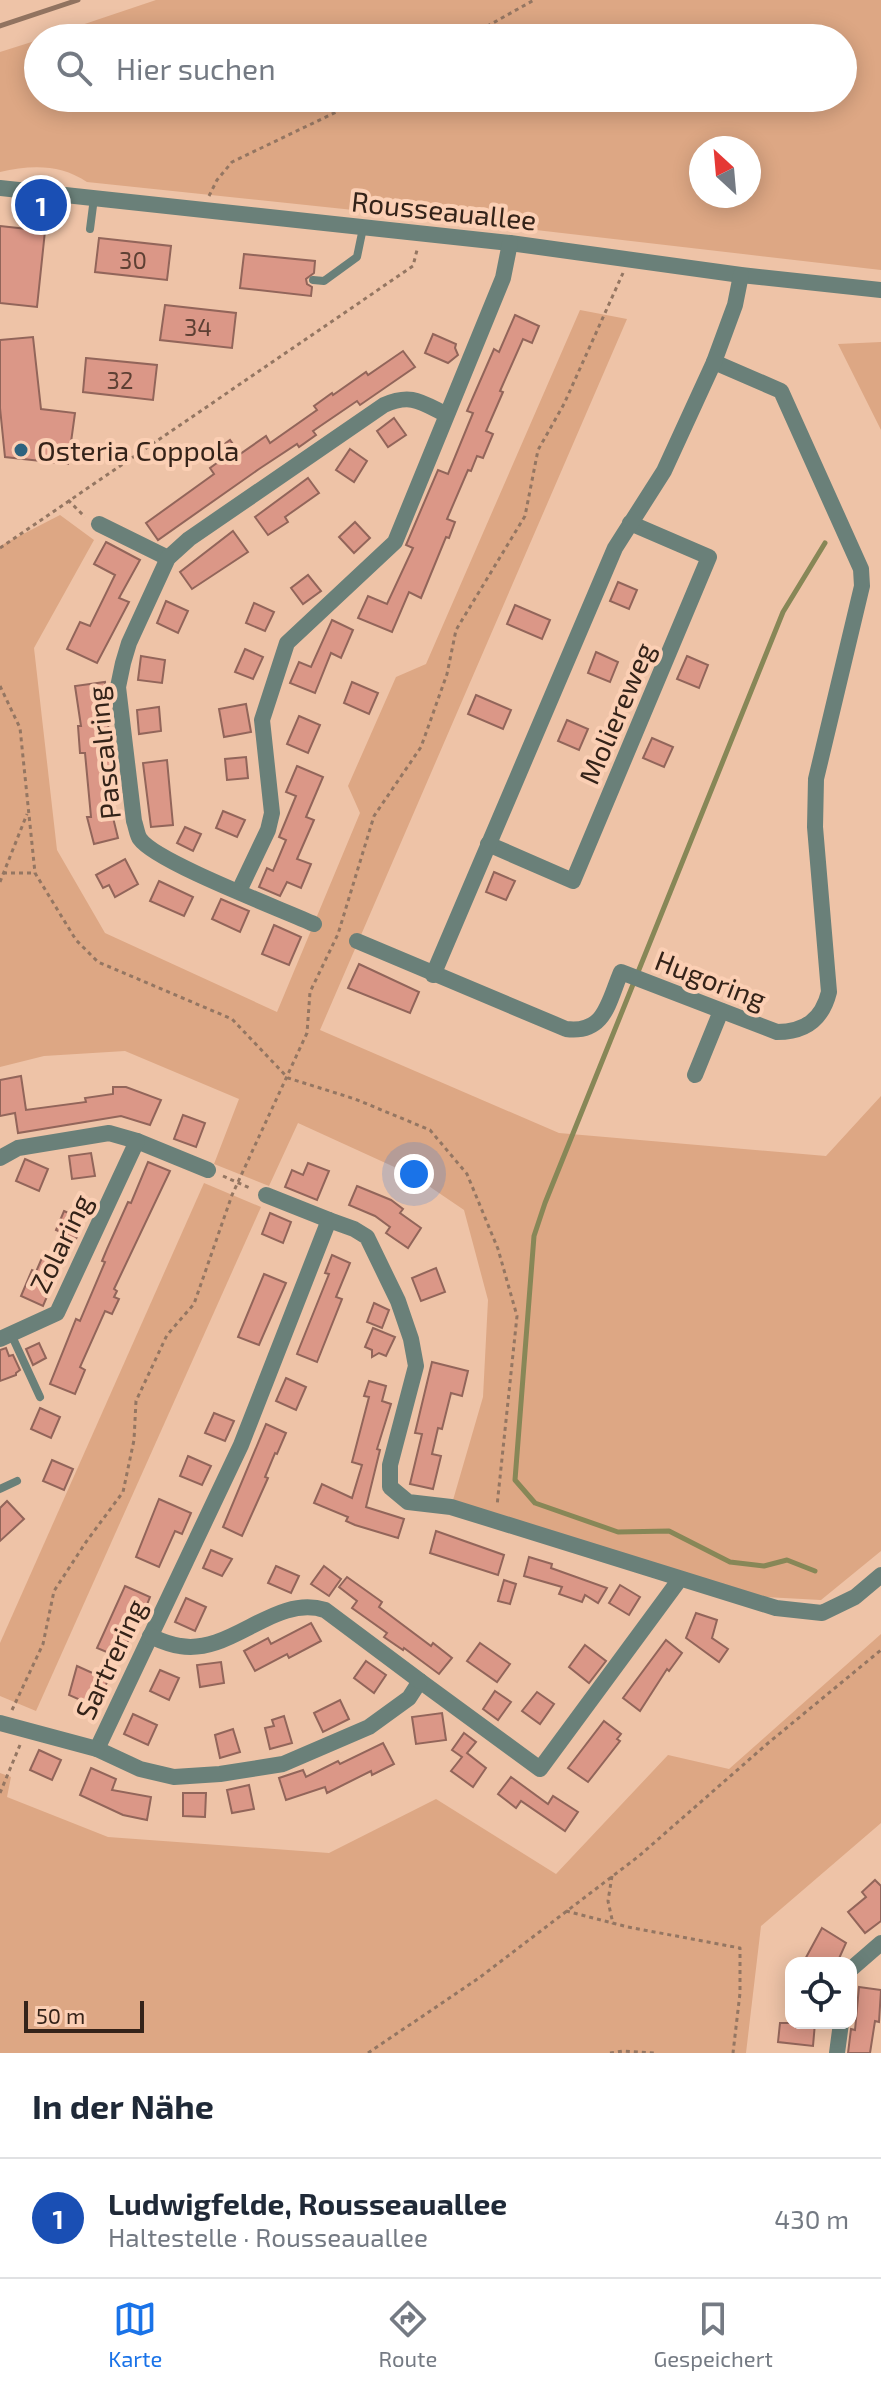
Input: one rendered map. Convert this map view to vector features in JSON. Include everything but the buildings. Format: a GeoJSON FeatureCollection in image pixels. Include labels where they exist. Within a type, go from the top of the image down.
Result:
{"type":"FeatureCollection","features":[{"type":"Feature","properties":{"kind":"street","name":"Rousseauallee"},"geometry":{"type":"LineString","coordinates":[[0,188],[510,243],[741,275],[881,290]]}},
{"type":"Feature","properties":{"kind":"street"},"geometry":{"type":"LineString","coordinates":[[239,891],[268,830],[272,813],[262,720],[287,643],[395,542],[503,278],[510,243]]}},
{"type":"Feature","properties":{"kind":"street"},"geometry":{"type":"LineString","coordinates":[[357,941],[433,975],[615,548],[664,471],[714,362],[735,305],[741,275]]}},
{"type":"Feature","properties":{"kind":"street","name":"Hugoring"},"geometry":{"type":"LineString","coordinates":[[433,975],[566,1029],[582,1031],[594,1026],[604,1013],[621,972],[777,1032],[792,1032],[807,1027],[825,1007],[829,992],[815,827],[816,779],[862,586],[861,569],[781,391],[714,362]]}},
{"type":"Feature","properties":{"kind":"street","name":"Pascalring"},"geometry":{"type":"LineString","coordinates":[[314,924],[158,854],[139,839],[134,821],[118,687],[129,643],[168,558],[189,539],[384,405],[413,398],[445,414]]}},
{"type":"Feature","properties":{"kind":"street","name":"Moliereweg"},"geometry":{"type":"LineString","coordinates":[[488,844],[573,881],[709,557],[630,523]]}},
{"type":"Feature","properties":{"kind":"street"},"geometry":{"type":"LineString","coordinates":[[99,524],[168,558]]}},
{"type":"Feature","properties":{"kind":"street"},"geometry":{"type":"LineString","coordinates":[[695,1075],[721,1011]]}},
{"type":"Feature","properties":{"kind":"street"},"geometry":{"type":"LineString","coordinates":[[0,1158],[18,1148],[109,1133],[208,1170]]}},
{"type":"Feature","properties":{"kind":"street","name":"Zolaring"},"geometry":{"type":"LineString","coordinates":[[6,1336],[57,1313],[137,1141]]}},
{"type":"Feature","properties":{"kind":"street"},"geometry":{"type":"LineString","coordinates":[[266,1195],[367,1237],[398,1301],[416,1366],[390,1465],[390,1487],[408,1502],[451,1507],[776,1608],[822,1613],[855,1597],[881,1575]]}},
{"type":"Feature","properties":{"kind":"street","name":"Sartrering"},"geometry":{"type":"LineString","coordinates":[[329,1220],[241,1445],[97,1749],[140,1769],[174,1777],[220,1774],[283,1764],[369,1727],[409,1698],[420,1681]]}},
{"type":"Feature","properties":{"kind":"street"},"geometry":{"type":"LineString","coordinates":[[150,1636],[181,1647],[197,1646],[224,1639],[294,1607],[311,1605],[325,1610],[540,1769],[680,1579]]}},
{"type":"Feature","properties":{"kind":"street"},"geometry":{"type":"LineString","coordinates":[[2,1724],[97,1749]]}},
{"type":"Feature","properties":{"kind":"street"},"geometry":{"type":"LineString","coordinates":[[857,1964],[881,1943]]}},
{"type":"Feature","properties":{"kind":"street"},"geometry":{"type":"LineString","coordinates":[[837,2053],[840,2029]]}},
{"type":"Feature","properties":{"kind":"lane"},"geometry":{"type":"LineString","coordinates":[[90,229],[94,197]]}},
{"type":"Feature","properties":{"kind":"lane"},"geometry":{"type":"LineString","coordinates":[[313,280],[324,281],[357,257],[363,227]]}},
{"type":"Feature","properties":{"kind":"lane"},"geometry":{"type":"LineString","coordinates":[[6,1336],[40,1397]]}},
{"type":"Feature","properties":{"kind":"lane"},"geometry":{"type":"LineString","coordinates":[[0,1489],[17,1481]]}},
{"type":"Feature","properties":{"kind":"path"},"geometry":{"type":"LineString","coordinates":[[491,24],[534,0]]}},
{"type":"Feature","properties":{"kind":"path"},"geometry":{"type":"LineString","coordinates":[[207,199],[232,162],[338,112]]}},
{"type":"Feature","properties":{"kind":"path"},"geometry":{"type":"LineString","coordinates":[[0,548],[413,266],[420,233]]}},
{"type":"Feature","properties":{"kind":"path"},"geometry":{"type":"LineString","coordinates":[[2,1724],[43,1644],[54,1591],[123,1492],[134,1440],[136,1401],[167,1335],[194,1304],[237,1183],[307,1033],[310,992],[338,934],[374,816],[421,747],[447,674],[456,630],[525,516],[538,450],[564,404],[629,259]]}},
{"type":"Feature","properties":{"kind":"path"},"geometry":{"type":"LineString","coordinates":[[68,500],[79,514],[99,524]]}},
{"type":"Feature","properties":{"kind":"path"},"geometry":{"type":"LineString","coordinates":[[0,686],[20,728],[35,873],[76,940],[98,962],[232,1019],[288,1078],[355,1099],[430,1130],[467,1174],[498,1249],[517,1316],[497,1506],[492,1520]]}},
{"type":"Feature","properties":{"kind":"path"},"geometry":{"type":"LineString","coordinates":[[0,882],[28,810]]}},
{"type":"Feature","properties":{"kind":"path"},"geometry":{"type":"LineString","coordinates":[[3,873],[35,873]]}},
{"type":"Feature","properties":{"kind":"path"},"geometry":{"type":"LineString","coordinates":[[338,934],[357,941]]}},
{"type":"Feature","properties":{"kind":"path"},"geometry":{"type":"LineString","coordinates":[[208,1170],[266,1195]]}},
{"type":"Feature","properties":{"kind":"path"},"geometry":{"type":"LineString","coordinates":[[368,2053],[479,1978],[612,1876],[881,1650]]}},
{"type":"Feature","properties":{"kind":"path"},"geometry":{"type":"LineString","coordinates":[[0,1793],[24,1730]]}},
{"type":"Feature","properties":{"kind":"path"},"geometry":{"type":"LineString","coordinates":[[612,1876],[608,1901],[613,1924]]}},
{"type":"Feature","properties":{"kind":"path"},"geometry":{"type":"LineString","coordinates":[[566,1911],[613,1924],[740,1948],[740,1993],[733,2053]]}},
{"type":"Feature","properties":{"kind":"path"},"geometry":{"type":"LineString","coordinates":[[610,2053],[654,2053]]}},
{"type":"Feature","properties":{"kind":"shaded area"},"geometry":{"type":"Polygon","coordinates":[[[156,0],[881,0],[881,270],[87,182],[56,169],[23,168],[0,172],[0,52],[24,44],[24,112],[857,112],[857,24],[85,24],[156,0]]]}},
{"type":"Feature","properties":{"kind":"shaded area"},"geometry":{"type":"Polygon","coordinates":[[[580,310],[627,319],[320,1030],[559,1133],[826,1156],[881,1096],[881,1551],[821,1600],[765,1597],[451,1507],[483,1397],[488,1300],[464,1210],[414,1176],[298,1123],[269,1186],[214,1164],[239,1099],[125,1051],[44,1056],[0,1067],[0,546],[60,515],[94,540],[34,648],[57,850],[105,933],[277,1012],[360,813],[348,786],[396,677],[426,664],[580,310]]]}},
{"type":"Feature","properties":{"kind":"shaded area"},"geometry":{"type":"Polygon","coordinates":[[[881,342],[881,430],[838,344],[881,342]]]}},
{"type":"Feature","properties":{"kind":"shaded area"},"geometry":{"type":"Polygon","coordinates":[[[204,1183],[261,1207],[36,1711],[0,1696],[0,1643],[204,1183]]]}},
{"type":"Feature","properties":{"kind":"shaded area"},"geometry":{"type":"Polygon","coordinates":[[[881,1634],[881,1823],[761,1926],[746,2053],[0,2053],[0,1773],[11,1777],[7,1797],[108,1837],[329,1853],[436,1799],[556,1874],[668,1755],[729,1769],[881,1634]]]}},
{"type":"Feature","properties":{"kind":"waterway"},"geometry":{"type":"LineString","coordinates":[[815,1571],[787,1560],[764,1566],[730,1562],[669,1531],[618,1532],[535,1503],[515,1480],[534,1236],[783,612],[825,543]]}},
{"type":"Feature","properties":{"kind":"railway"},"geometry":{"type":"LineString","coordinates":[[0,26],[78,0]]}},
{"type":"Feature","properties":{"kind":"place","name":"Ludwigfelde, Rousseauallee"},"geometry":{"type":"Point","coordinates":[41,205]}},
{"type":"Feature","properties":{"kind":"place","name":"Osteria Coppola"},"geometry":{"type":"Point","coordinates":[21,450]}}]}
